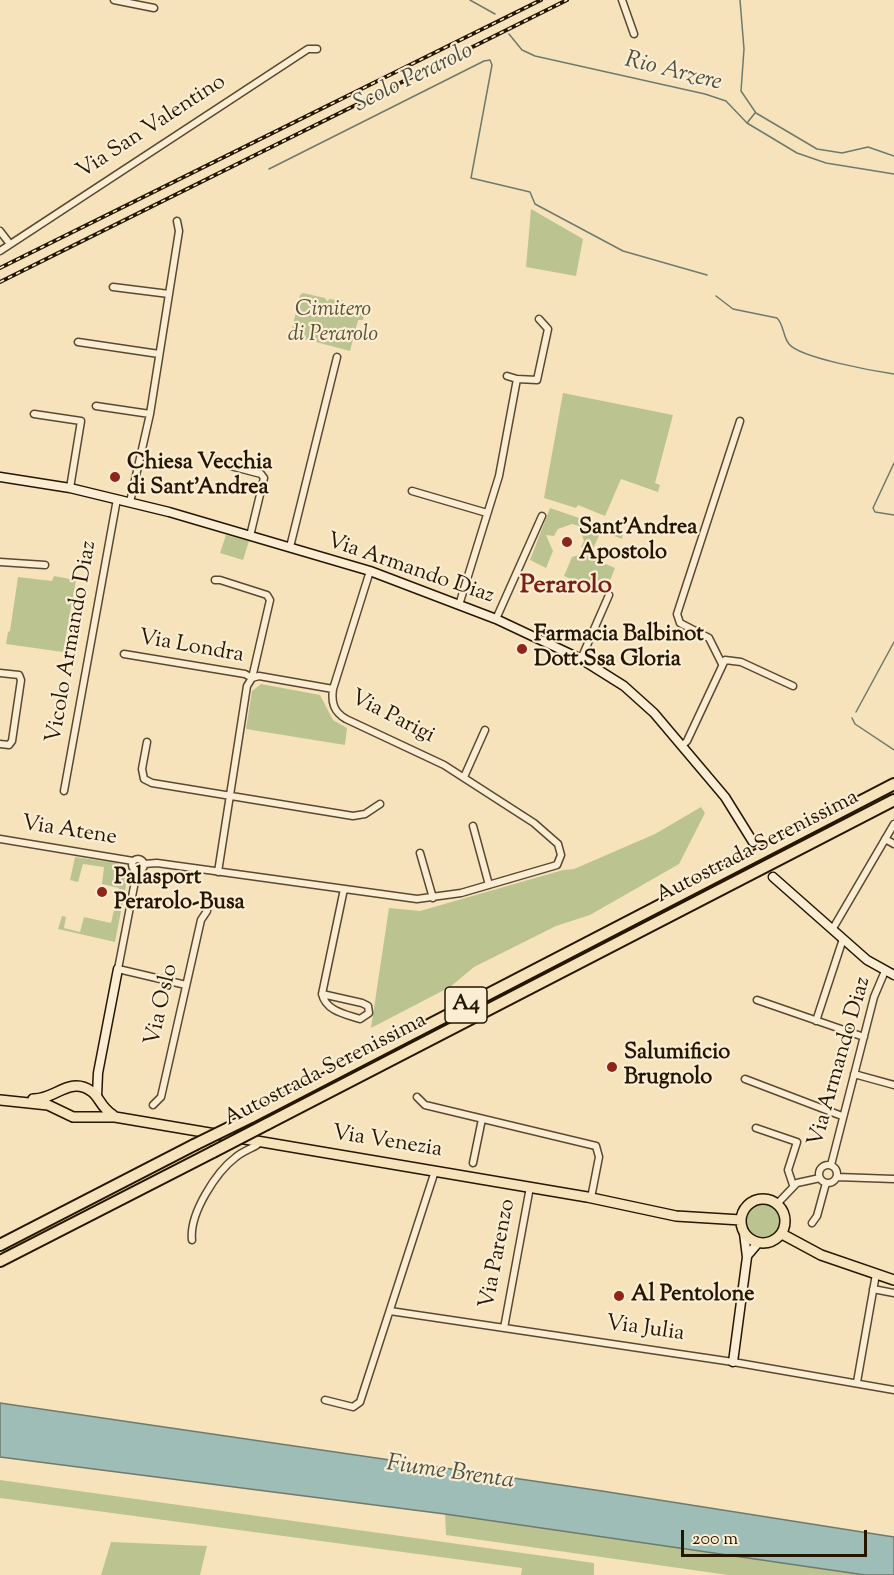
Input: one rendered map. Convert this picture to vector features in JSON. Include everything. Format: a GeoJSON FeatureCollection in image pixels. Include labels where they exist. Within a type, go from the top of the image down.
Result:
{"type":"FeatureCollection","features":[{"type":"Feature","properties":{"kind":"highway","name":"Autostrada Serenissima"},"geometry":{"type":"LineString","coordinates":[[0,1245],[894,784]]}},
{"type":"Feature","properties":{"kind":"highway","name":"Autostrada Serenissima"},"geometry":{"type":"LineString","coordinates":[[0,1261],[894,800]]}},
{"type":"Feature","properties":{"kind":"main road"},"geometry":{"type":"LineString","coordinates":[[0,1095],[41,1099],[56,1094],[66,1087],[80,1087],[90,1090],[115,1117]]}},
{"type":"Feature","properties":{"kind":"main road"},"geometry":{"type":"LineString","coordinates":[[56,1094],[55,1105],[58,1111]]}},
{"type":"Feature","properties":{"kind":"main road"},"geometry":{"type":"LineString","coordinates":[[0,1100],[48,1106],[64,1115],[88,1117],[96,1112],[98,1099]]}},
{"type":"Feature","properties":{"kind":"main road","name":"Via Venezia"},"geometry":{"type":"LineString","coordinates":[[88,1117],[115,1117],[530,1187],[676,1216],[741,1220]]}},
{"type":"Feature","properties":{"kind":"main road"},"geometry":{"type":"LineString","coordinates":[[757,1200],[777,1204],[785,1215],[785,1228],[782,1234],[774,1241],[758,1243],[744,1233],[741,1220],[746,1208],[757,1200]]}},
{"type":"Feature","properties":{"kind":"main road"},"geometry":{"type":"LineString","coordinates":[[782,1234],[821,1255],[894,1280]]}},
{"type":"Feature","properties":{"kind":"street"},"geometry":{"type":"LineString","coordinates":[[114,0],[154,8]]}},
{"type":"Feature","properties":{"kind":"street"},"geometry":{"type":"LineString","coordinates":[[622,0],[634,34]]}},
{"type":"Feature","properties":{"kind":"street","name":"Via San Valentino"},"geometry":{"type":"LineString","coordinates":[[0,250],[308,49],[317,49]]}},
{"type":"Feature","properties":{"kind":"street"},"geometry":{"type":"LineString","coordinates":[[130,502],[150,414],[179,231],[177,221]]}},
{"type":"Feature","properties":{"kind":"street"},"geometry":{"type":"LineString","coordinates":[[0,231],[10,244]]}},
{"type":"Feature","properties":{"kind":"street"},"geometry":{"type":"LineString","coordinates":[[113,287],[169,294]]}},
{"type":"Feature","properties":{"kind":"street"},"geometry":{"type":"LineString","coordinates":[[507,376],[537,381],[548,329],[539,319]]}},
{"type":"Feature","properties":{"kind":"street"},"geometry":{"type":"LineString","coordinates":[[78,342],[159,354]]}},
{"type":"Feature","properties":{"kind":"street","name":"Via Armando Diaz"},"geometry":{"type":"LineString","coordinates":[[290,548],[337,357]]}},
{"type":"Feature","properties":{"kind":"street"},"geometry":{"type":"LineString","coordinates":[[459,605],[499,476],[517,379]]}},
{"type":"Feature","properties":{"kind":"street"},"geometry":{"type":"LineString","coordinates":[[96,406],[150,414]]}},
{"type":"Feature","properties":{"kind":"street"},"geometry":{"type":"LineString","coordinates":[[34,414],[81,422],[70,488]]}},
{"type":"Feature","properties":{"kind":"street"},"geometry":{"type":"LineString","coordinates":[[722,664],[709,638],[680,623],[677,614],[740,421]]}},
{"type":"Feature","properties":{"kind":"street"},"geometry":{"type":"LineString","coordinates":[[213,459],[261,474],[264,478],[250,536]]}},
{"type":"Feature","properties":{"kind":"street","name":"Via Armando Diaz"},"geometry":{"type":"LineString","coordinates":[[0,477],[70,488],[130,502],[370,572],[496,619],[581,659],[638,697],[725,797],[753,842]]}},
{"type":"Feature","properties":{"kind":"street"},"geometry":{"type":"LineString","coordinates":[[412,491],[487,513]]}},
{"type":"Feature","properties":{"kind":"street","name":"Vicolo Armando Diaz"},"geometry":{"type":"LineString","coordinates":[[64,791],[117,499]]}},
{"type":"Feature","properties":{"kind":"street"},"geometry":{"type":"LineString","coordinates":[[496,619],[542,516]]}},
{"type":"Feature","properties":{"kind":"street"},"geometry":{"type":"LineString","coordinates":[[0,562],[45,565]]}},
{"type":"Feature","properties":{"kind":"street","name":"Via Parigi"},"geometry":{"type":"LineString","coordinates":[[370,572],[333,689],[333,706],[342,717],[444,765],[464,777],[544,831],[558,844],[561,855]]}},
{"type":"Feature","properties":{"kind":"street","name":"Via Londra"},"geometry":{"type":"LineString","coordinates":[[214,580],[259,591],[269,597],[252,678]]}},
{"type":"Feature","properties":{"kind":"street"},"geometry":{"type":"LineString","coordinates":[[581,659],[609,595]]}},
{"type":"Feature","properties":{"kind":"street","name":"Via Londra"},"geometry":{"type":"LineString","coordinates":[[124,654],[245,674],[252,678],[259,676],[333,689]]}},
{"type":"Feature","properties":{"kind":"street"},"geometry":{"type":"LineString","coordinates":[[682,746],[687,741],[725,660],[735,659],[793,686]]}},
{"type":"Feature","properties":{"kind":"street"},"geometry":{"type":"LineString","coordinates":[[0,673],[19,675],[21,680],[12,741],[9,745],[0,744]]}},
{"type":"Feature","properties":{"kind":"street"},"geometry":{"type":"LineString","coordinates":[[218,872],[247,686],[252,678]]}},
{"type":"Feature","properties":{"kind":"street"},"geometry":{"type":"LineString","coordinates":[[464,777],[485,730]]}},
{"type":"Feature","properties":{"kind":"street"},"geometry":{"type":"LineString","coordinates":[[147,742],[142,773],[146,781],[358,816],[374,810],[380,804]]}},
{"type":"Feature","properties":{"kind":"street"},"geometry":{"type":"LineString","coordinates":[[832,930],[894,824]]}},
{"type":"Feature","properties":{"kind":"street"},"geometry":{"type":"LineString","coordinates":[[473,826],[489,885]]}},
{"type":"Feature","properties":{"kind":"street","name":"Via Atene"},"geometry":{"type":"LineString","coordinates":[[0,839],[133,861],[139,859],[144,864],[157,863],[409,899],[433,898],[553,868],[561,855]]}},
{"type":"Feature","properties":{"kind":"street"},"geometry":{"type":"LineString","coordinates":[[885,839],[894,844]]}},
{"type":"Feature","properties":{"kind":"street"},"geometry":{"type":"LineString","coordinates":[[420,853],[423,856],[433,898]]}},
{"type":"Feature","properties":{"kind":"street","name":"Via Atene"},"geometry":{"type":"LineString","coordinates":[[133,861],[132,867],[137,871],[143,869],[144,864]]}},
{"type":"Feature","properties":{"kind":"street"},"geometry":{"type":"LineString","coordinates":[[98,1099],[98,1073],[137,871]]}},
{"type":"Feature","properties":{"kind":"street","name":"Via Armando Diaz"},"geometry":{"type":"LineString","coordinates":[[773,877],[832,930],[890,973],[877,988],[831,1165]]}},
{"type":"Feature","properties":{"kind":"street"},"geometry":{"type":"LineString","coordinates":[[322,994],[362,1003],[368,1006],[369,1013],[360,1019],[336,1010],[324,1002],[322,994],[344,889]]}},
{"type":"Feature","properties":{"kind":"street","name":"Via Oslo"},"geometry":{"type":"LineString","coordinates":[[153,1105],[161,1097],[201,920],[207,912]]}},
{"type":"Feature","properties":{"kind":"street"},"geometry":{"type":"LineString","coordinates":[[816,1021],[843,939]]}},
{"type":"Feature","properties":{"kind":"street"},"geometry":{"type":"LineString","coordinates":[[118,969],[186,985]]}},
{"type":"Feature","properties":{"kind":"street"},"geometry":{"type":"LineString","coordinates":[[757,1000],[864,1037]]}},
{"type":"Feature","properties":{"kind":"street"},"geometry":{"type":"LineString","coordinates":[[80,1087],[91,1082],[98,1073]]}},
{"type":"Feature","properties":{"kind":"street"},"geometry":{"type":"LineString","coordinates":[[854,1074],[894,1085]]}},
{"type":"Feature","properties":{"kind":"street"},"geometry":{"type":"LineString","coordinates":[[745,1079],[842,1116]]}},
{"type":"Feature","properties":{"kind":"street","name":"Via Venezia"},"geometry":{"type":"LineString","coordinates":[[417,1097],[425,1105],[596,1146],[599,1157],[591,1198]]}},
{"type":"Feature","properties":{"kind":"street"},"geometry":{"type":"LineString","coordinates":[[473,1163],[482,1119]]}},
{"type":"Feature","properties":{"kind":"street"},"geometry":{"type":"LineString","coordinates":[[756,1128],[796,1142],[788,1170],[794,1185],[777,1204]]}},
{"type":"Feature","properties":{"kind":"street"},"geometry":{"type":"LineString","coordinates":[[192,1240],[195,1218],[214,1180],[236,1157],[257,1145],[257,1142]]}},
{"type":"Feature","properties":{"kind":"street","name":"Via Armando Diaz"},"geometry":{"type":"LineString","coordinates":[[794,1185],[823,1180],[833,1181],[837,1177],[835,1168],[831,1165]]}},
{"type":"Feature","properties":{"kind":"street","name":"Via Armando Diaz"},"geometry":{"type":"LineString","coordinates":[[812,1223],[817,1216],[823,1180],[820,1169],[831,1165]]}},
{"type":"Feature","properties":{"kind":"street"},"geometry":{"type":"LineString","coordinates":[[326,1400],[349,1407],[358,1404],[435,1171]]}},
{"type":"Feature","properties":{"kind":"street"},"geometry":{"type":"LineString","coordinates":[[837,1177],[894,1179]]}},
{"type":"Feature","properties":{"kind":"street","name":"Via Parenzo"},"geometry":{"type":"LineString","coordinates":[[504,1328],[530,1187]]}},
{"type":"Feature","properties":{"kind":"street"},"geometry":{"type":"LineString","coordinates":[[733,1362],[747,1257],[744,1233]]}},
{"type":"Feature","properties":{"kind":"street"},"geometry":{"type":"LineString","coordinates":[[747,1257],[758,1243]]}},
{"type":"Feature","properties":{"kind":"street"},"geometry":{"type":"LineString","coordinates":[[857,1382],[876,1274]]}},
{"type":"Feature","properties":{"kind":"street"},"geometry":{"type":"LineString","coordinates":[[873,1289],[894,1293]]}},
{"type":"Feature","properties":{"kind":"street","name":"Via Julia"},"geometry":{"type":"LineString","coordinates":[[390,1311],[733,1362],[894,1390]]}},
{"type":"Feature","properties":{"kind":"green space"},"geometry":{"type":"Polygon","coordinates":[[[531,209],[583,239],[576,276],[526,267],[531,209]]]}},
{"type":"Feature","properties":{"kind":"green space","name":"Cimitero di Perarolo"},"geometry":{"type":"Polygon","coordinates":[[[303,293],[325,298],[328,302],[329,299],[345,301],[365,311],[363,320],[358,320],[350,351],[293,336],[291,333],[300,295],[303,293]]]}},
{"type":"Feature","properties":{"kind":"green space"},"geometry":{"type":"Polygon","coordinates":[[[563,393],[673,415],[655,483],[660,485],[658,492],[621,479],[605,516],[578,505],[576,508],[544,498],[563,393]]]}},
{"type":"Feature","properties":{"kind":"green space"},"geometry":{"type":"Polygon","coordinates":[[[550,508],[623,533],[622,539],[601,531],[591,553],[581,547],[584,541],[579,526],[572,524],[558,529],[554,536],[546,535],[553,551],[546,568],[530,560],[550,508]]]}},
{"type":"Feature","properties":{"kind":"green space"},"geometry":{"type":"Polygon","coordinates":[[[226,535],[249,541],[243,560],[220,553],[226,535]]]}},
{"type":"Feature","properties":{"kind":"green space"},"geometry":{"type":"Polygon","coordinates":[[[582,554],[615,568],[609,583],[603,581],[599,591],[564,576],[572,557],[582,554]]]}},
{"type":"Feature","properties":{"kind":"green space"},"geometry":{"type":"Polygon","coordinates":[[[54,576],[76,580],[63,652],[6,644],[18,577],[52,581],[54,576]]]}},
{"type":"Feature","properties":{"kind":"green space"},"geometry":{"type":"Polygon","coordinates":[[[261,684],[320,695],[333,720],[347,728],[345,745],[246,729],[252,691],[261,684]]]}},
{"type":"Feature","properties":{"kind":"green space"},"geometry":{"type":"Polygon","coordinates":[[[701,807],[705,813],[679,864],[590,915],[556,926],[474,967],[450,987],[371,1028],[389,908],[420,911],[563,870],[574,869],[655,834],[701,807]]]}},
{"type":"Feature","properties":{"kind":"green space"},"geometry":{"type":"Polygon","coordinates":[[[75,857],[117,863],[126,870],[128,875],[115,942],[58,929],[62,916],[66,917],[64,928],[80,932],[84,917],[111,923],[119,888],[102,884],[104,867],[83,864],[78,882],[70,880],[75,857]]]}},
{"type":"Feature","properties":{"kind":"green space"},"geometry":{"type":"Polygon","coordinates":[[[763,1203],[776,1208],[781,1221],[776,1234],[763,1239],[750,1234],[745,1221],[750,1208],[763,1203]]]}},
{"type":"Feature","properties":{"kind":"green space"},"geometry":{"type":"Polygon","coordinates":[[[0,1480],[594,1563],[594,1575],[521,1575],[522,1568],[0,1498],[0,1480]]]}},
{"type":"Feature","properties":{"kind":"green space"},"geometry":{"type":"Polygon","coordinates":[[[445,1514],[865,1575],[728,1575],[446,1535],[445,1514]]]}},
{"type":"Feature","properties":{"kind":"green space"},"geometry":{"type":"Polygon","coordinates":[[[111,1542],[207,1546],[200,1575],[101,1575],[111,1542]]]}},
{"type":"Feature","properties":{"kind":"water","name":"Fiume Brenta"},"geometry":{"type":"Polygon","coordinates":[[[0,1403],[602,1491],[894,1537],[894,1575],[865,1575],[445,1514],[0,1457],[0,1403]]]}},
{"type":"Feature","properties":{"kind":"waterway","name":"Rio Arzere"},"geometry":{"type":"LineString","coordinates":[[470,0],[495,14]]}},
{"type":"Feature","properties":{"kind":"waterway"},"geometry":{"type":"LineString","coordinates":[[740,0],[744,49],[741,91],[756,113],[817,149],[842,153],[868,147],[894,156]]}},
{"type":"Feature","properties":{"kind":"waterway","name":"Rio Arzere"},"geometry":{"type":"LineString","coordinates":[[509,34],[522,50],[535,56],[705,94],[726,101],[747,123],[797,153],[826,163],[894,174]]}},
{"type":"Feature","properties":{"kind":"waterway","name":"Scolo Perarolo"},"geometry":{"type":"LineString","coordinates":[[269,169],[490,60],[492,65],[471,178],[530,192],[535,204],[623,251],[707,275]]}},
{"type":"Feature","properties":{"kind":"waterway"},"geometry":{"type":"LineString","coordinates":[[747,123],[755,113]]}},
{"type":"Feature","properties":{"kind":"waterway","name":"Scolo Perarolo"},"geometry":{"type":"LineString","coordinates":[[716,296],[733,309],[777,318],[789,344],[807,354],[838,363],[894,374]]}},
{"type":"Feature","properties":{"kind":"waterway","name":"Scolo Perarolo"},"geometry":{"type":"LineString","coordinates":[[894,463],[873,508],[875,512],[894,515]]}},
{"type":"Feature","properties":{"kind":"waterway","name":"Scolo Perarolo"},"geometry":{"type":"LineString","coordinates":[[856,712],[894,642]]}},
{"type":"Feature","properties":{"kind":"waterway","name":"Scolo Perarolo"},"geometry":{"type":"LineString","coordinates":[[852,718],[855,724],[894,750]]}},
{"type":"Feature","properties":{"kind":"tunnel"},"geometry":{"type":"LineString","coordinates":[[753,842],[773,877]]}},
{"type":"Feature","properties":{"kind":"railway"},"geometry":{"type":"LineString","coordinates":[[0,268],[541,0]]}},
{"type":"Feature","properties":{"kind":"railway"},"geometry":{"type":"LineString","coordinates":[[0,282],[567,0]]}},
{"type":"Feature","properties":{"kind":"place","name":"Chiesa Vecchia di Sant'Andrea"},"geometry":{"type":"Point","coordinates":[115,477]}},
{"type":"Feature","properties":{"kind":"place","name":"Sant'Andrea Apostolo"},"geometry":{"type":"Point","coordinates":[567,542]}},
{"type":"Feature","properties":{"kind":"place","name":"Farmacia Balbinot Dott.Ssa Gloria"},"geometry":{"type":"Point","coordinates":[522,649]}},
{"type":"Feature","properties":{"kind":"place","name":"Palasport Perarolo-Busa"},"geometry":{"type":"Point","coordinates":[102,892]}},
{"type":"Feature","properties":{"kind":"place","name":"Salumificio Brugnolo"},"geometry":{"type":"Point","coordinates":[612,1067]}},
{"type":"Feature","properties":{"kind":"place","name":"Al Pentolone"},"geometry":{"type":"Point","coordinates":[619,1296]}},
{"type":"Feature","properties":{"kind":"district","name":"Perarolo"},"geometry":{"type":"Point","coordinates":[566,588]}}]}
